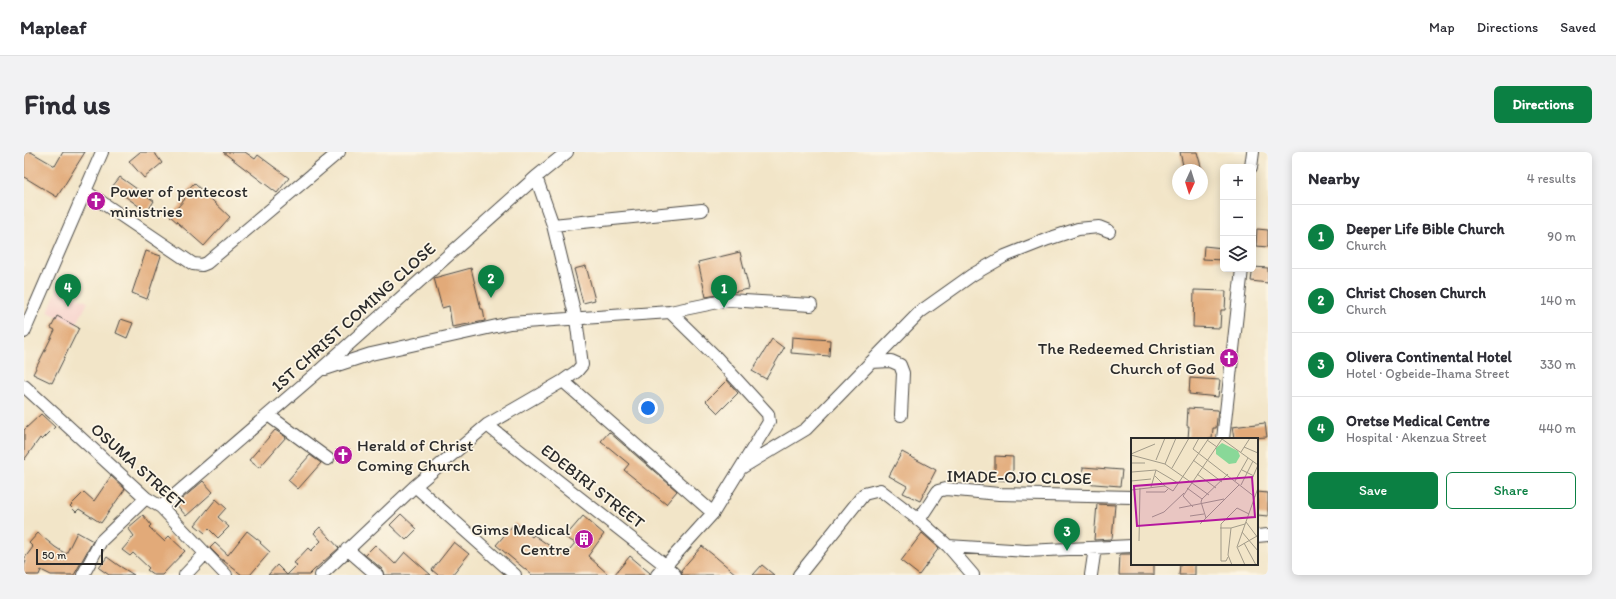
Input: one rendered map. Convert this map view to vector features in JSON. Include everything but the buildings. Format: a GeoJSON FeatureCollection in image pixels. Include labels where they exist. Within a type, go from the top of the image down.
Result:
{"type":"FeatureCollection","features":[{"type":"Feature","properties":{"kind":"street"},"geometry":{"type":"LineString","coordinates":[[24,332],[102,152]]}},
{"type":"Feature","properties":{"kind":"street"},"geometry":{"type":"LineString","coordinates":[[85,191],[193,264],[202,265],[208,263],[339,152]]}},
{"type":"Feature","properties":{"kind":"street","name":"1ST CHRIST COMING CLOSE"},"geometry":{"type":"LineString","coordinates":[[161,507],[320,370],[536,177],[567,152]]}},
{"type":"Feature","properties":{"kind":"street"},"geometry":{"type":"LineString","coordinates":[[1251,164],[1252,152]]}},
{"type":"Feature","properties":{"kind":"street"},"geometry":{"type":"LineString","coordinates":[[321,575],[415,486],[487,425],[563,381],[577,371],[582,365],[576,319],[553,225],[536,177]]}},
{"type":"Feature","properties":{"kind":"street"},"geometry":{"type":"LineString","coordinates":[[553,225],[702,210]]}},
{"type":"Feature","properties":{"kind":"street"},"geometry":{"type":"LineString","coordinates":[[741,468],[806,429],[920,312],[972,275],[1004,256],[1048,238],[1078,229],[1099,227],[1109,231]]}},
{"type":"Feature","properties":{"kind":"street"},"geometry":{"type":"LineString","coordinates":[[1223,438],[1242,272]]}},
{"type":"Feature","properties":{"kind":"street"},"geometry":{"type":"LineString","coordinates":[[320,370],[371,354],[510,323],[670,312],[728,300],[811,305]]}},
{"type":"Feature","properties":{"kind":"street"},"geometry":{"type":"LineString","coordinates":[[657,575],[713,513],[765,431],[769,422],[768,414],[716,357],[670,312]]}},
{"type":"Feature","properties":{"kind":"street"},"geometry":{"type":"LineString","coordinates":[[356,338],[360,346],[371,354]]}},
{"type":"Feature","properties":{"kind":"street"},"geometry":{"type":"LineString","coordinates":[[871,362],[891,362],[900,365],[903,373],[901,415]]}},
{"type":"Feature","properties":{"kind":"street"},"geometry":{"type":"LineString","coordinates":[[563,381],[713,513]]}},
{"type":"Feature","properties":{"kind":"street","name":"OSUMA STREET"},"geometry":{"type":"LineString","coordinates":[[24,386],[146,498],[161,507],[226,575]]}},
{"type":"Feature","properties":{"kind":"street"},"geometry":{"type":"LineString","coordinates":[[268,415],[328,459]]}},
{"type":"Feature","properties":{"kind":"street","name":"EDEBIRI STREET"},"geometry":{"type":"LineString","coordinates":[[487,425],[676,575]]}},
{"type":"Feature","properties":{"kind":"street"},"geometry":{"type":"LineString","coordinates":[[415,486],[515,575]]}},
{"type":"Feature","properties":{"kind":"street","name":"IMADE-OJO CLOSE"},"geometry":{"type":"LineString","coordinates":[[919,520],[938,491],[946,489],[999,494],[1131,496]]}},
{"type":"Feature","properties":{"kind":"street"},"geometry":{"type":"LineString","coordinates":[[805,573],[864,494],[880,490],[919,520],[948,546],[973,575]]}},
{"type":"Feature","properties":{"kind":"street"},"geometry":{"type":"LineString","coordinates":[[84,575],[101,541],[146,498]]}},
{"type":"Feature","properties":{"kind":"street"},"geometry":{"type":"LineString","coordinates":[[1258,536],[1268,535]]}},
{"type":"Feature","properties":{"kind":"street"},"geometry":{"type":"LineString","coordinates":[[948,546],[1026,551],[1131,546]]}},
{"type":"Feature","properties":{"kind":"street"},"geometry":{"type":"LineString","coordinates":[[1091,575],[1095,548]]}},
{"type":"Feature","properties":{"kind":"street"},"geometry":{"type":"LineString","coordinates":[[347,549],[377,575]]}},
{"type":"Feature","properties":{"kind":"street"},"geometry":{"type":"LineString","coordinates":[[185,575],[205,554]]}},
{"type":"Feature","properties":{"kind":"shaded area"},"geometry":{"type":"Polygon","coordinates":[[[57,289],[88,302],[76,325],[48,312],[57,289]]]}},
{"type":"Feature","properties":{"kind":"place","name":"Power of pentecost ministries"},"geometry":{"type":"Point","coordinates":[96,201]}},
{"type":"Feature","properties":{"kind":"place","name":"Christ Chosen Church"},"geometry":{"type":"Point","coordinates":[491,298]}},
{"type":"Feature","properties":{"kind":"place","name":"Oretse Medical Centre"},"geometry":{"type":"Point","coordinates":[68,307]}},
{"type":"Feature","properties":{"kind":"place","name":"Deeper Life Bible Church"},"geometry":{"type":"Point","coordinates":[724,308]}},
{"type":"Feature","properties":{"kind":"place","name":"The Redeemed Christian Church of God"},"geometry":{"type":"Point","coordinates":[1229,358]}},
{"type":"Feature","properties":{"kind":"place","name":"Herald of Christ Coming Church"},"geometry":{"type":"Point","coordinates":[343,455]}},
{"type":"Feature","properties":{"kind":"place","name":"Gims Medical Centre"},"geometry":{"type":"Point","coordinates":[584,539]}},
{"type":"Feature","properties":{"kind":"place","name":"Olivera Continental Hotel"},"geometry":{"type":"Point","coordinates":[1067,551]}}]}
